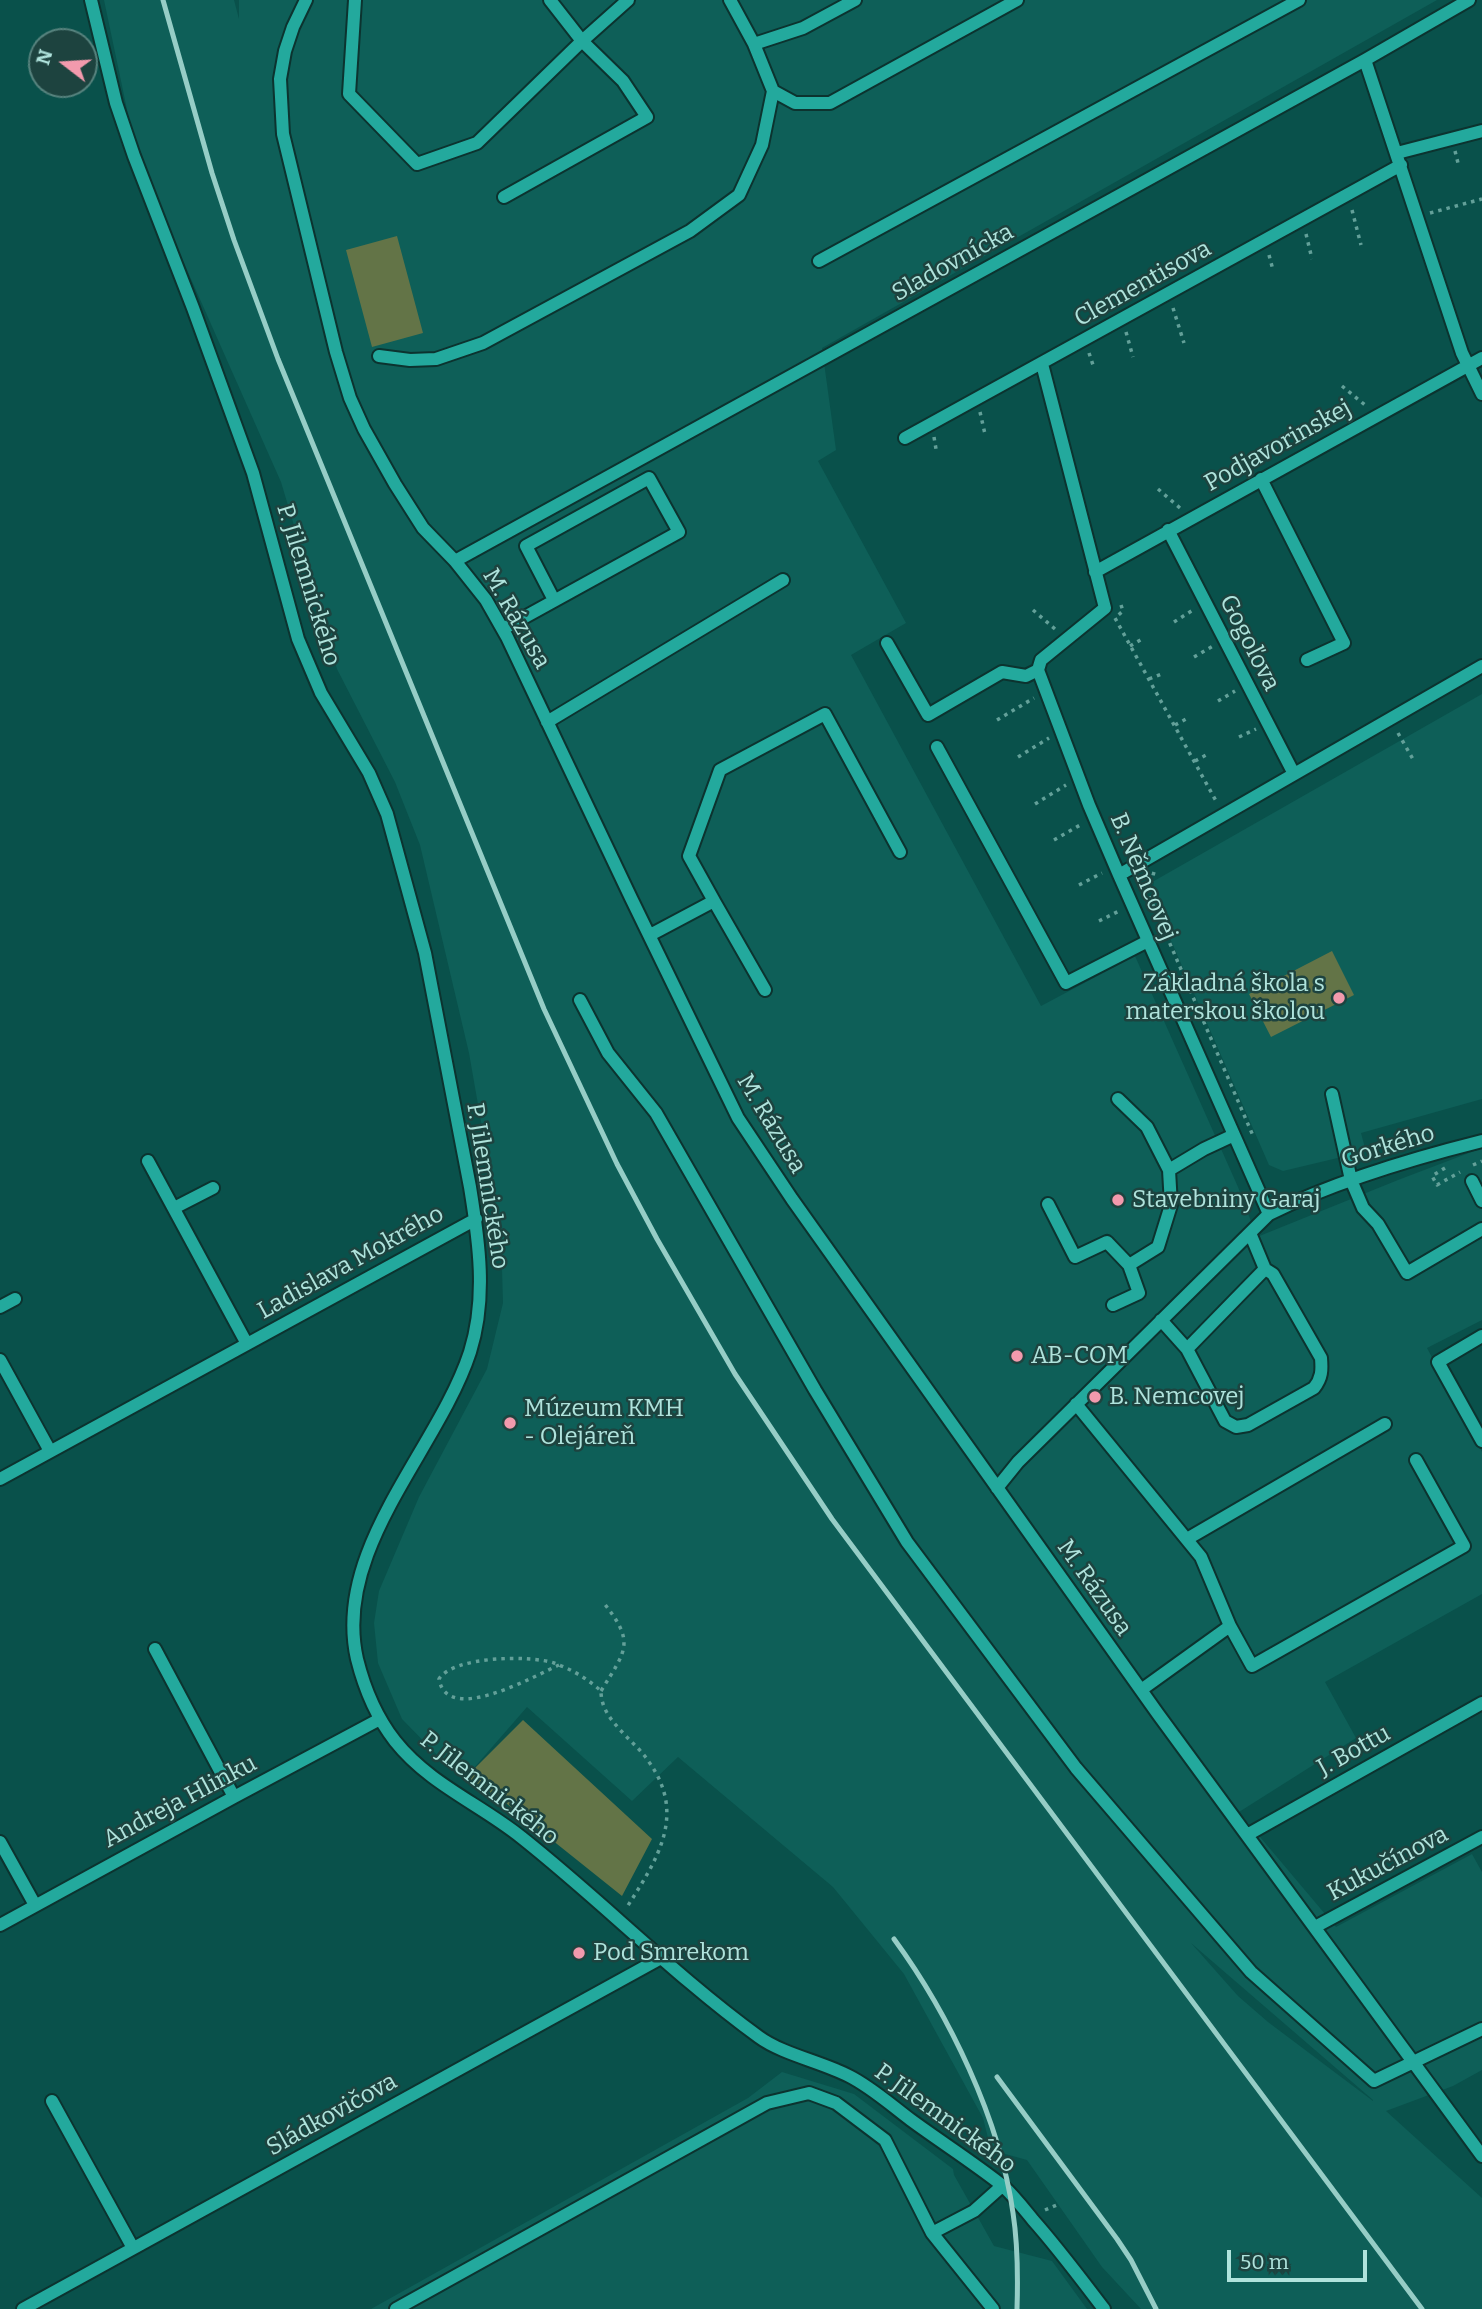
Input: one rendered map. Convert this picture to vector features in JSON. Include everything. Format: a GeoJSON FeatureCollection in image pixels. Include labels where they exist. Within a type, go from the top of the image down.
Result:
{"type":"FeatureCollection","features":[{"type":"Feature","properties":{"kind":"street","name":"P. Jilemnického"},"geometry":{"type":"LineString","coordinates":[[91,0],[116,103],[134,156],[253,473],[298,639],[321,693],[369,773],[387,814],[425,953],[475,1219],[481,1283],[478,1322],[470,1352],[447,1407],[380,1527],[358,1584],[353,1632],[357,1659],[380,1719],[396,1742],[420,1767],[519,1836],[660,1958],[762,2040],[851,2077],[1002,2186],[1056,2246],[1104,2309]]}},
{"type":"Feature","properties":{"kind":"street","name":"M. Rázusa"},"geometry":{"type":"LineString","coordinates":[[306,0],[285,51],[280,79],[283,134],[335,352],[350,398],[364,429],[423,528],[455,561],[486,600],[503,629],[738,1118],[792,1199],[1141,1690],[1482,2156]]}},
{"type":"Feature","properties":{"kind":"street"},"geometry":{"type":"LineString","coordinates":[[355,0],[349,94],[417,164],[477,143],[628,0]]}},
{"type":"Feature","properties":{"kind":"street"},"geometry":{"type":"LineString","coordinates":[[504,197],[647,117],[623,80],[582,41],[550,0]]}},
{"type":"Feature","properties":{"kind":"street"},"geometry":{"type":"LineString","coordinates":[[379,356],[436,359],[483,343],[690,231],[739,195],[762,145],[773,91],[754,44],[730,0]]}},
{"type":"Feature","properties":{"kind":"street"},"geometry":{"type":"LineString","coordinates":[[754,44],[803,28],[855,0]]}},
{"type":"Feature","properties":{"kind":"street"},"geometry":{"type":"LineString","coordinates":[[773,91],[796,103],[830,103],[1017,0]]}},
{"type":"Feature","properties":{"kind":"street"},"geometry":{"type":"LineString","coordinates":[[819,261],[1299,0]]}},
{"type":"Feature","properties":{"kind":"street","name":"Sladovnícka"},"geometry":{"type":"LineString","coordinates":[[455,561],[1366,60],[1469,0]]}},
{"type":"Feature","properties":{"kind":"street"},"geometry":{"type":"LineString","coordinates":[[1366,60],[1468,366],[1482,394]]}},
{"type":"Feature","properties":{"kind":"street","name":"Clementisova"},"geometry":{"type":"LineString","coordinates":[[905,438],[1042,364],[1399,159],[1482,131]]}},
{"type":"Feature","properties":{"kind":"street","name":"Podjavorinskej"},"geometry":{"type":"LineString","coordinates":[[1095,572],[1482,358]]}},
{"type":"Feature","properties":{"kind":"street"},"geometry":{"type":"LineString","coordinates":[[887,643],[928,715],[1002,672],[1026,676],[1038,670],[1041,660],[1105,608],[1042,364]]}},
{"type":"Feature","properties":{"kind":"street"},"geometry":{"type":"LineString","coordinates":[[503,629],[679,532],[649,478],[526,546],[554,600]]}},
{"type":"Feature","properties":{"kind":"street"},"geometry":{"type":"LineString","coordinates":[[1261,479],[1344,643],[1307,660]]}},
{"type":"Feature","properties":{"kind":"street","name":"Gogoľova"},"geometry":{"type":"LineString","coordinates":[[1168,530],[1294,774]]}},
{"type":"Feature","properties":{"kind":"street"},"geometry":{"type":"LineString","coordinates":[[547,722],[783,580]]}},
{"type":"Feature","properties":{"kind":"street"},"geometry":{"type":"LineString","coordinates":[[1119,875],[1482,666]]}},
{"type":"Feature","properties":{"kind":"street","name":"B. Němcovej"},"geometry":{"type":"LineString","coordinates":[[1038,670],[1089,805],[1269,1214]]}},
{"type":"Feature","properties":{"kind":"street"},"geometry":{"type":"LineString","coordinates":[[765,990],[689,856],[720,770],[825,714],[900,852]]}},
{"type":"Feature","properties":{"kind":"street"},"geometry":{"type":"LineString","coordinates":[[937,747],[1066,983],[1148,941]]}},
{"type":"Feature","properties":{"kind":"street"},"geometry":{"type":"LineString","coordinates":[[650,935],[714,901]]}},
{"type":"Feature","properties":{"kind":"street"},"geometry":{"type":"LineString","coordinates":[[580,1000],[608,1053],[656,1113],[815,1390],[907,1542],[1076,1768],[1251,1972],[1374,2081],[1482,2029]]}},
{"type":"Feature","properties":{"kind":"street"},"geometry":{"type":"LineString","coordinates":[[1332,1094],[1352,1180],[1363,1208],[1378,1224],[1407,1273],[1482,1229]]}},
{"type":"Feature","properties":{"kind":"street"},"geometry":{"type":"LineString","coordinates":[[1118,1099],[1147,1127],[1169,1170],[1171,1205],[1158,1247],[1129,1265]]}},
{"type":"Feature","properties":{"kind":"street"},"geometry":{"type":"LineString","coordinates":[[1169,1170],[1234,1135]]}},
{"type":"Feature","properties":{"kind":"street","name":"Gorkého"},"geometry":{"type":"LineString","coordinates":[[1269,1214],[1305,1196],[1482,1141]]}},
{"type":"Feature","properties":{"kind":"street","name":"Ladislava Mokrého"},"geometry":{"type":"LineString","coordinates":[[148,1161],[247,1344]]}},
{"type":"Feature","properties":{"kind":"street"},"geometry":{"type":"LineString","coordinates":[[1472,1181],[1482,1201]]}},
{"type":"Feature","properties":{"kind":"street"},"geometry":{"type":"LineString","coordinates":[[174,1208],[213,1188]]}},
{"type":"Feature","properties":{"kind":"street"},"geometry":{"type":"LineString","coordinates":[[1048,1205],[1076,1257],[1107,1241],[1129,1265],[1139,1293],[1113,1305]]}},
{"type":"Feature","properties":{"kind":"street"},"geometry":{"type":"LineString","coordinates":[[997,1488],[1018,1462],[1269,1214]]}},
{"type":"Feature","properties":{"kind":"street","name":"Ladislava Mokrého"},"geometry":{"type":"LineString","coordinates":[[0,1479],[475,1219]]}},
{"type":"Feature","properties":{"kind":"street"},"geometry":{"type":"LineString","coordinates":[[1161,1320],[1187,1349],[1225,1421],[1236,1427],[1248,1425],[1314,1388],[1322,1371],[1321,1358],[1273,1274],[1265,1269],[1250,1233]]}},
{"type":"Feature","properties":{"kind":"street"},"geometry":{"type":"LineString","coordinates":[[1187,1349],[1265,1269]]}},
{"type":"Feature","properties":{"kind":"street"},"geometry":{"type":"LineString","coordinates":[[0,1307],[15,1299]]}},
{"type":"Feature","properties":{"kind":"street"},"geometry":{"type":"LineString","coordinates":[[1482,1336],[1438,1362],[1482,1441]]}},
{"type":"Feature","properties":{"kind":"street"},"geometry":{"type":"LineString","coordinates":[[0,1360],[50,1451]]}},
{"type":"Feature","properties":{"kind":"street"},"geometry":{"type":"LineString","coordinates":[[1076,1405],[1201,1557],[1230,1626],[1252,1666],[1464,1546],[1416,1460]]}},
{"type":"Feature","properties":{"kind":"street"},"geometry":{"type":"LineString","coordinates":[[1187,1539],[1385,1424]]}},
{"type":"Feature","properties":{"kind":"street"},"geometry":{"type":"LineString","coordinates":[[1141,1690],[1230,1626]]}},
{"type":"Feature","properties":{"kind":"street"},"geometry":{"type":"LineString","coordinates":[[155,1649],[233,1797]]}},
{"type":"Feature","properties":{"kind":"street","name":"J. Bottu"},"geometry":{"type":"LineString","coordinates":[[1247,1835],[1482,1703]]}},
{"type":"Feature","properties":{"kind":"street","name":"Andreja Hlinku"},"geometry":{"type":"LineString","coordinates":[[0,1925],[380,1719]]}},
{"type":"Feature","properties":{"kind":"street","name":"Kukučínova"},"geometry":{"type":"LineString","coordinates":[[1315,1927],[1482,1837]]}},
{"type":"Feature","properties":{"kind":"street"},"geometry":{"type":"LineString","coordinates":[[0,1842],[35,1905]]}},
{"type":"Feature","properties":{"kind":"street","name":"Sládkovičova"},"geometry":{"type":"LineString","coordinates":[[23,2309],[660,1958]]}},
{"type":"Feature","properties":{"kind":"street"},"geometry":{"type":"LineString","coordinates":[[396,2309],[767,2103],[809,2092],[836,2103],[885,2140],[932,2233],[993,2309]]}},
{"type":"Feature","properties":{"kind":"street"},"geometry":{"type":"LineString","coordinates":[[52,2101],[133,2248]]}},
{"type":"Feature","properties":{"kind":"street"},"geometry":{"type":"LineString","coordinates":[[932,2233],[974,2211],[1002,2186]]}},
{"type":"Feature","properties":{"kind":"path"},"geometry":{"type":"LineString","coordinates":[[1455,149],[1459,167]]}},
{"type":"Feature","properties":{"kind":"path"},"geometry":{"type":"LineString","coordinates":[[1466,194],[1468,202]]}},
{"type":"Feature","properties":{"kind":"path"},"geometry":{"type":"LineString","coordinates":[[1427,214],[1482,199]]}},
{"type":"Feature","properties":{"kind":"path"},"geometry":{"type":"LineString","coordinates":[[1350,205],[1361,245]]}},
{"type":"Feature","properties":{"kind":"path"},"geometry":{"type":"LineString","coordinates":[[1296,235],[1305,230],[1312,259]]}},
{"type":"Feature","properties":{"kind":"path"},"geometry":{"type":"LineString","coordinates":[[1268,251],[1273,270]]}},
{"type":"Feature","properties":{"kind":"path"},"geometry":{"type":"LineString","coordinates":[[1172,304],[1184,343]]}},
{"type":"Feature","properties":{"kind":"path"},"geometry":{"type":"LineString","coordinates":[[1116,335],[1125,330],[1133,357]]}},
{"type":"Feature","properties":{"kind":"path"},"geometry":{"type":"LineString","coordinates":[[1088,350],[1094,368]]}},
{"type":"Feature","properties":{"kind":"path"},"geometry":{"type":"LineString","coordinates":[[1342,386],[1367,407]]}},
{"type":"Feature","properties":{"kind":"path"},"geometry":{"type":"LineString","coordinates":[[979,409],[985,434]]}},
{"type":"Feature","properties":{"kind":"path"},"geometry":{"type":"LineString","coordinates":[[1158,489],[1181,509],[1170,515]]}},
{"type":"Feature","properties":{"kind":"path"},"geometry":{"type":"LineString","coordinates":[[1120,601],[1123,611],[1115,618],[1216,801]]}},
{"type":"Feature","properties":{"kind":"path"},"geometry":{"type":"LineString","coordinates":[[1174,622],[1195,609]]}},
{"type":"Feature","properties":{"kind":"path"},"geometry":{"type":"LineString","coordinates":[[1033,610],[1058,632]]}},
{"type":"Feature","properties":{"kind":"path"},"geometry":{"type":"LineString","coordinates":[[1130,646],[1144,638]]}},
{"type":"Feature","properties":{"kind":"path"},"geometry":{"type":"LineString","coordinates":[[1194,657],[1214,646]]}},
{"type":"Feature","properties":{"kind":"path"},"geometry":{"type":"LineString","coordinates":[[1149,680],[1164,673]]}},
{"type":"Feature","properties":{"kind":"path"},"geometry":{"type":"LineString","coordinates":[[1219,701],[1237,690],[1242,700]]}},
{"type":"Feature","properties":{"kind":"path"},"geometry":{"type":"LineString","coordinates":[[997,720],[1034,698]]}},
{"type":"Feature","properties":{"kind":"path"},"geometry":{"type":"LineString","coordinates":[[1174,726],[1188,718]]}},
{"type":"Feature","properties":{"kind":"path"},"geometry":{"type":"LineString","coordinates":[[1252,719],[1262,738]]}},
{"type":"Feature","properties":{"kind":"path"},"geometry":{"type":"LineString","coordinates":[[1239,737],[1256,729]]}},
{"type":"Feature","properties":{"kind":"path"},"geometry":{"type":"LineString","coordinates":[[1398,733],[1414,761]]}},
{"type":"Feature","properties":{"kind":"path"},"geometry":{"type":"LineString","coordinates":[[1018,757],[1050,738]]}},
{"type":"Feature","properties":{"kind":"path"},"geometry":{"type":"LineString","coordinates":[[1194,761],[1208,754]]}},
{"type":"Feature","properties":{"kind":"path"},"geometry":{"type":"LineString","coordinates":[[1035,804],[1068,784]]}},
{"type":"Feature","properties":{"kind":"path"},"geometry":{"type":"LineString","coordinates":[[1055,840],[1084,823]]}},
{"type":"Feature","properties":{"kind":"path"},"geometry":{"type":"LineString","coordinates":[[1079,885],[1104,872]]}},
{"type":"Feature","properties":{"kind":"path"},"geometry":{"type":"LineString","coordinates":[[1148,893],[1255,1140]]}},
{"type":"Feature","properties":{"kind":"path"},"geometry":{"type":"LineString","coordinates":[[1099,921],[1121,910]]}},
{"type":"Feature","properties":{"kind":"path"},"geometry":{"type":"LineString","coordinates":[[1450,1166],[1432,1175],[1437,1185],[1482,1161]]}},
{"type":"Feature","properties":{"kind":"path"},"geometry":{"type":"LineString","coordinates":[[603,1602],[623,1632],[625,1642],[622,1656],[601,1691],[601,1700],[607,1713],[650,1763],[659,1778],[667,1804],[661,1850],[619,1921]]}},
{"type":"Feature","properties":{"kind":"path"},"geometry":{"type":"LineString","coordinates":[[559,1665],[477,1699],[452,1698],[444,1693],[439,1679],[447,1670],[470,1662],[532,1660],[559,1665],[591,1682],[601,1691]]}},
{"type":"Feature","properties":{"kind":"shaded area"},"geometry":{"type":"Polygon","coordinates":[[[104,0],[234,0],[239,19],[239,0],[1437,0],[822,348],[836,450],[818,461],[906,623],[851,655],[1041,1006],[1135,956],[1238,1187],[1257,1237],[1482,1148],[1482,1320],[1427,1348],[1482,1452],[1482,1594],[1325,1682],[1356,1738],[1239,1812],[1336,1927],[1472,1854],[1482,1872],[1482,2070],[1453,2086],[1386,2111],[1482,2198],[1482,2309],[1141,2309],[1102,2267],[1027,2160],[991,2150],[983,2118],[904,1974],[833,1887],[678,1757],[632,1801],[527,1707],[466,1777],[446,1764],[402,1719],[378,1663],[374,1623],[379,1591],[419,1497],[487,1369],[503,1303],[501,1236],[469,1053],[420,845],[395,782],[337,669],[281,482],[148,182],[129,119],[104,0]],[[1191,1943],[1238,1996],[1268,2022],[1373,2100],[1191,1943]]]}},
{"type":"Feature","properties":{"kind":"shaded area"},"geometry":{"type":"Polygon","coordinates":[[[397,236],[423,333],[372,347],[346,250],[397,236]]]}},
{"type":"Feature","properties":{"kind":"shaded area","name":"Základná škola s materskou školou"},"geometry":{"type":"Polygon","coordinates":[[[1482,694],[1482,1099],[1361,1133],[1365,1148],[1346,1156],[1283,1171],[1269,1165],[1152,897],[1154,881],[1482,694]]]}},
{"type":"Feature","properties":{"kind":"shaded area"},"geometry":{"type":"Polygon","coordinates":[[[1332,951],[1354,995],[1271,1037],[1249,994],[1332,951]]]}},
{"type":"Feature","properties":{"kind":"shaded area"},"geometry":{"type":"Polygon","coordinates":[[[523,1720],[652,1839],[622,1896],[502,1800],[466,1777],[523,1720]]]}},
{"type":"Feature","properties":{"kind":"shaded area"},"geometry":{"type":"Polygon","coordinates":[[[782,2072],[854,2094],[953,2169],[994,2246],[1052,2261],[1087,2309],[371,2309],[748,2098],[782,2072]]]}},
{"type":"Feature","properties":{"kind":"railway"},"geometry":{"type":"LineString","coordinates":[[163,0],[212,173],[278,359],[544,1009],[617,1164],[657,1239],[735,1374],[832,1519],[1422,2309]]}},
{"type":"Feature","properties":{"kind":"railway"},"geometry":{"type":"LineString","coordinates":[[894,1939],[934,2000],[952,2034],[969,2069],[997,2142],[1015,2225],[1017,2309]]}},
{"type":"Feature","properties":{"kind":"railway"},"geometry":{"type":"LineString","coordinates":[[997,2077],[1117,2239],[1156,2309]]}},
{"type":"Feature","properties":{"kind":"place","name":"Základná škola s materskou školou"},"geometry":{"type":"Point","coordinates":[1339,998]}},
{"type":"Feature","properties":{"kind":"place","name":"Stavebniny Garaj"},"geometry":{"type":"Point","coordinates":[1118,1200]}},
{"type":"Feature","properties":{"kind":"place","name":"AB-COM"},"geometry":{"type":"Point","coordinates":[1017,1356]}},
{"type":"Feature","properties":{"kind":"place","name":"B. Nemcovej"},"geometry":{"type":"Point","coordinates":[1095,1397]}},
{"type":"Feature","properties":{"kind":"place","name":"Múzeum KMH - Olejáreň"},"geometry":{"type":"Point","coordinates":[510,1423]}},
{"type":"Feature","properties":{"kind":"place","name":"Pod Smrekom"},"geometry":{"type":"Point","coordinates":[579,1953]}}]}
